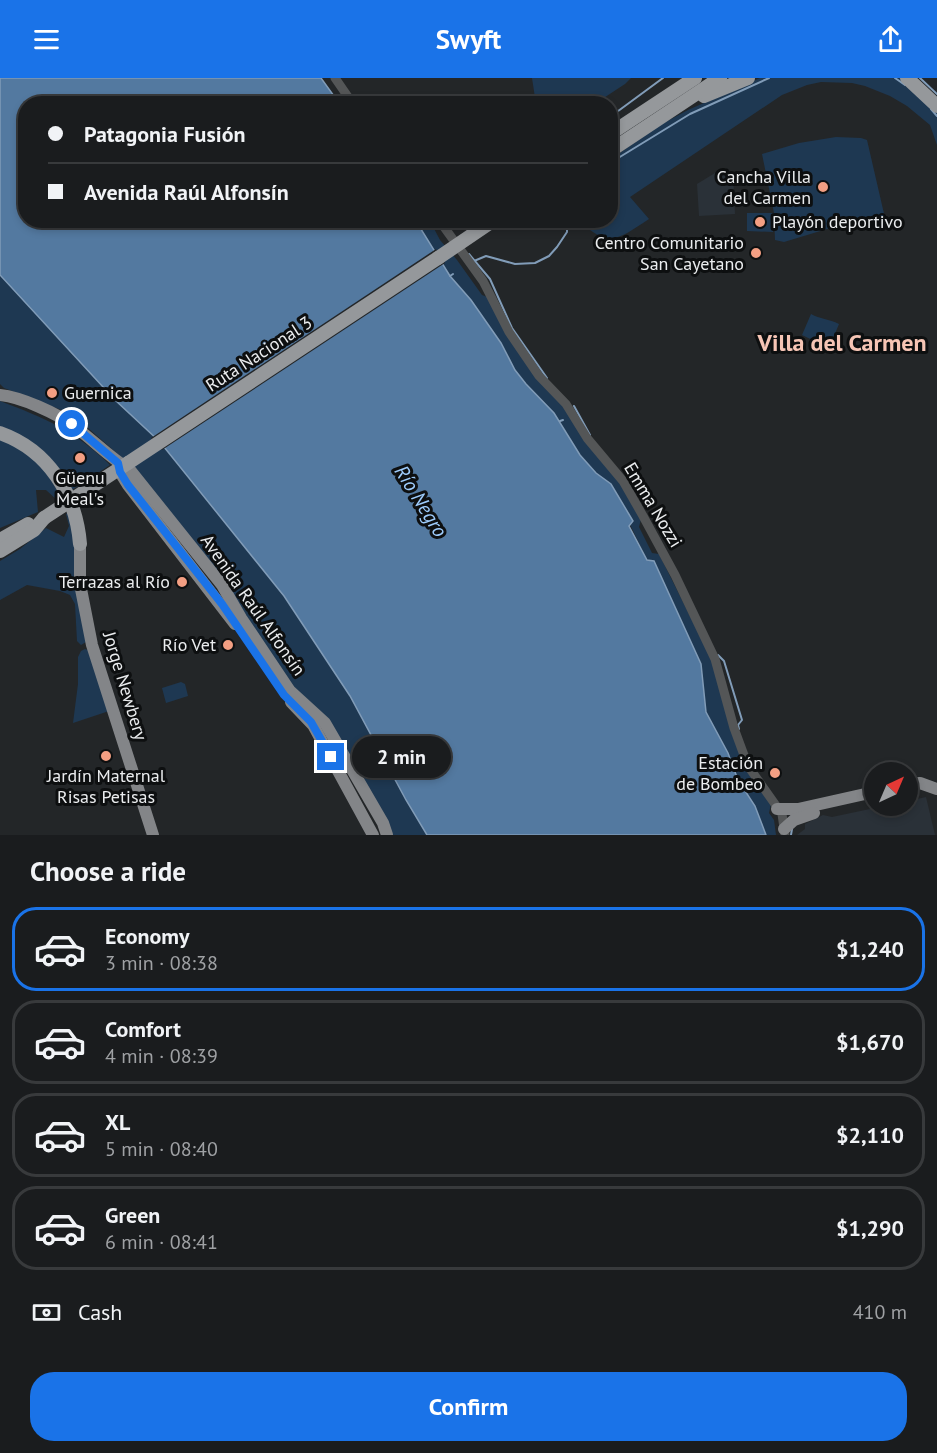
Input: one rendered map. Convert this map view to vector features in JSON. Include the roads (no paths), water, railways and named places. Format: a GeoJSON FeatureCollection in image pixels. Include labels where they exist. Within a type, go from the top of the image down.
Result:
{"type":"FeatureCollection","features":[{"type":"Feature","properties":{"kind":"highway"},"geometry":{"type":"LineString","coordinates":[[636,117],[678,78]]}},
{"type":"Feature","properties":{"kind":"highway"},"geometry":{"type":"LineString","coordinates":[[618,129],[695,78]]}},
{"type":"Feature","properties":{"kind":"highway"},"geometry":{"type":"LineString","coordinates":[[618,146],[720,78]]}},
{"type":"Feature","properties":{"kind":"highway"},"geometry":{"type":"LineString","coordinates":[[669,112],[748,78]]}},
{"type":"Feature","properties":{"kind":"highway"},"geometry":{"type":"LineString","coordinates":[[907,78],[937,106]]}},
{"type":"Feature","properties":{"kind":"highway","name":"Ruta Nacional 3"},"geometry":{"type":"LineString","coordinates":[[4,536],[44,518],[482,228]]}},
{"type":"Feature","properties":{"kind":"highway"},"geometry":{"type":"LineString","coordinates":[[0,433],[25,445],[51,467],[72,506],[79,529],[80,544]]}},
{"type":"Feature","properties":{"kind":"highway","name":"Ruta Nacional 3"},"geometry":{"type":"LineString","coordinates":[[0,551],[34,530],[44,518]]}},
{"type":"Feature","properties":{"kind":"main road","name":"Avenida Raúl Alfonsín"},"geometry":{"type":"LineString","coordinates":[[1,393],[72,424],[129,470],[222,585],[241,618],[290,691],[325,723],[383,823],[387,835]]}},
{"type":"Feature","properties":{"kind":"main road","name":"Avenida Raúl Alfonsín"},"geometry":{"type":"LineString","coordinates":[[118,463],[120,472],[128,485],[222,604],[284,695],[313,725],[373,835]]}},
{"type":"Feature","properties":{"kind":"main road","name":"Jorge Newbery"},"geometry":{"type":"LineString","coordinates":[[80,544],[80,584],[92,645],[153,835]]}},
{"type":"Feature","properties":{"kind":"main road"},"geometry":{"type":"LineString","coordinates":[[918,783],[937,789]]}},
{"type":"Feature","properties":{"kind":"main road"},"geometry":{"type":"LineString","coordinates":[[918,792],[937,794]]}},
{"type":"Feature","properties":{"kind":"main road"},"geometry":{"type":"LineString","coordinates":[[777,809],[798,809],[864,794]]}},
{"type":"Feature","properties":{"kind":"main road"},"geometry":{"type":"LineString","coordinates":[[784,832],[794,820],[864,802]]}},
{"type":"Feature","properties":{"kind":"street"},"geometry":{"type":"LineString","coordinates":[[335,78],[347,96]]}},
{"type":"Feature","properties":{"kind":"street","name":"Emma Nozzi"},"geometry":{"type":"LineString","coordinates":[[445,228],[483,281],[510,332],[539,376],[566,404],[588,438],[622,481],[643,516],[675,575],[715,659],[734,728],[748,766],[782,814],[784,832]]}},
{"type":"Feature","properties":{"kind":"water","name":"Río Negro"},"geometry":{"type":"Polygon","coordinates":[[[0,78],[321,78],[334,96],[18,96],[18,228],[420,228],[450,276],[471,300],[501,343],[515,370],[554,413],[580,455],[596,473],[611,484],[633,521],[629,526],[647,560],[654,561],[701,664],[706,712],[728,753],[738,780],[755,806],[766,835],[427,835],[350,696],[284,596],[160,442],[115,400],[0,275],[0,78]]]}},
{"type":"Feature","properties":{"kind":"waterway"},"geometry":{"type":"LineString","coordinates":[[618,111],[663,78]]}},
{"type":"Feature","properties":{"kind":"waterway"},"geometry":{"type":"LineString","coordinates":[[618,158],[690,114],[769,78]]}},
{"type":"Feature","properties":{"kind":"waterway"},"geometry":{"type":"LineString","coordinates":[[895,78],[905,85]]}},
{"type":"Feature","properties":{"kind":"waterway"},"geometry":{"type":"LineString","coordinates":[[920,78],[937,94]]}},
{"type":"Feature","properties":{"kind":"waterway"},"geometry":{"type":"LineString","coordinates":[[931,109],[937,116]]}},
{"type":"Feature","properties":{"kind":"waterway"},"geometry":{"type":"LineString","coordinates":[[474,261],[486,256],[515,264],[535,263],[549,256],[567,232],[567,228]]}},
{"type":"Feature","properties":{"kind":"waterway"},"geometry":{"type":"LineString","coordinates":[[469,254],[490,279],[512,328],[547,378]]}},
{"type":"Feature","properties":{"kind":"waterway"},"geometry":{"type":"LineString","coordinates":[[574,406],[590,435]]}},
{"type":"Feature","properties":{"kind":"waterway"},"geometry":{"type":"LineString","coordinates":[[718,655],[724,661],[742,720],[738,725],[739,729]]}},
{"type":"Feature","properties":{"kind":"waterway"},"geometry":{"type":"LineString","coordinates":[[791,835],[792,829]]}},
{"type":"Feature","properties":{"kind":"place","name":"Cancha Villa del Carmen"},"geometry":{"type":"Point","coordinates":[823,187]}},
{"type":"Feature","properties":{"kind":"place","name":"Playón deportivo"},"geometry":{"type":"Point","coordinates":[760,222]}},
{"type":"Feature","properties":{"kind":"place","name":"Centro Comunitario San Cayetano"},"geometry":{"type":"Point","coordinates":[756,253]}},
{"type":"Feature","properties":{"kind":"place","name":"Guernica"},"geometry":{"type":"Point","coordinates":[52,393]}},
{"type":"Feature","properties":{"kind":"place","name":"Güenu Meal's"},"geometry":{"type":"Point","coordinates":[80,458]}},
{"type":"Feature","properties":{"kind":"place","name":"Terrazas al Río"},"geometry":{"type":"Point","coordinates":[182,582]}},
{"type":"Feature","properties":{"kind":"place","name":"Río Vet"},"geometry":{"type":"Point","coordinates":[228,645]}},
{"type":"Feature","properties":{"kind":"place","name":"Jardín Maternal Risas Petisas"},"geometry":{"type":"Point","coordinates":[106,756]}},
{"type":"Feature","properties":{"kind":"place","name":"Estación de Bombeo"},"geometry":{"type":"Point","coordinates":[775,773]}},
{"type":"Feature","properties":{"kind":"district","name":"Villa del Carmen"},"geometry":{"type":"Point","coordinates":[842,343]}}]}
